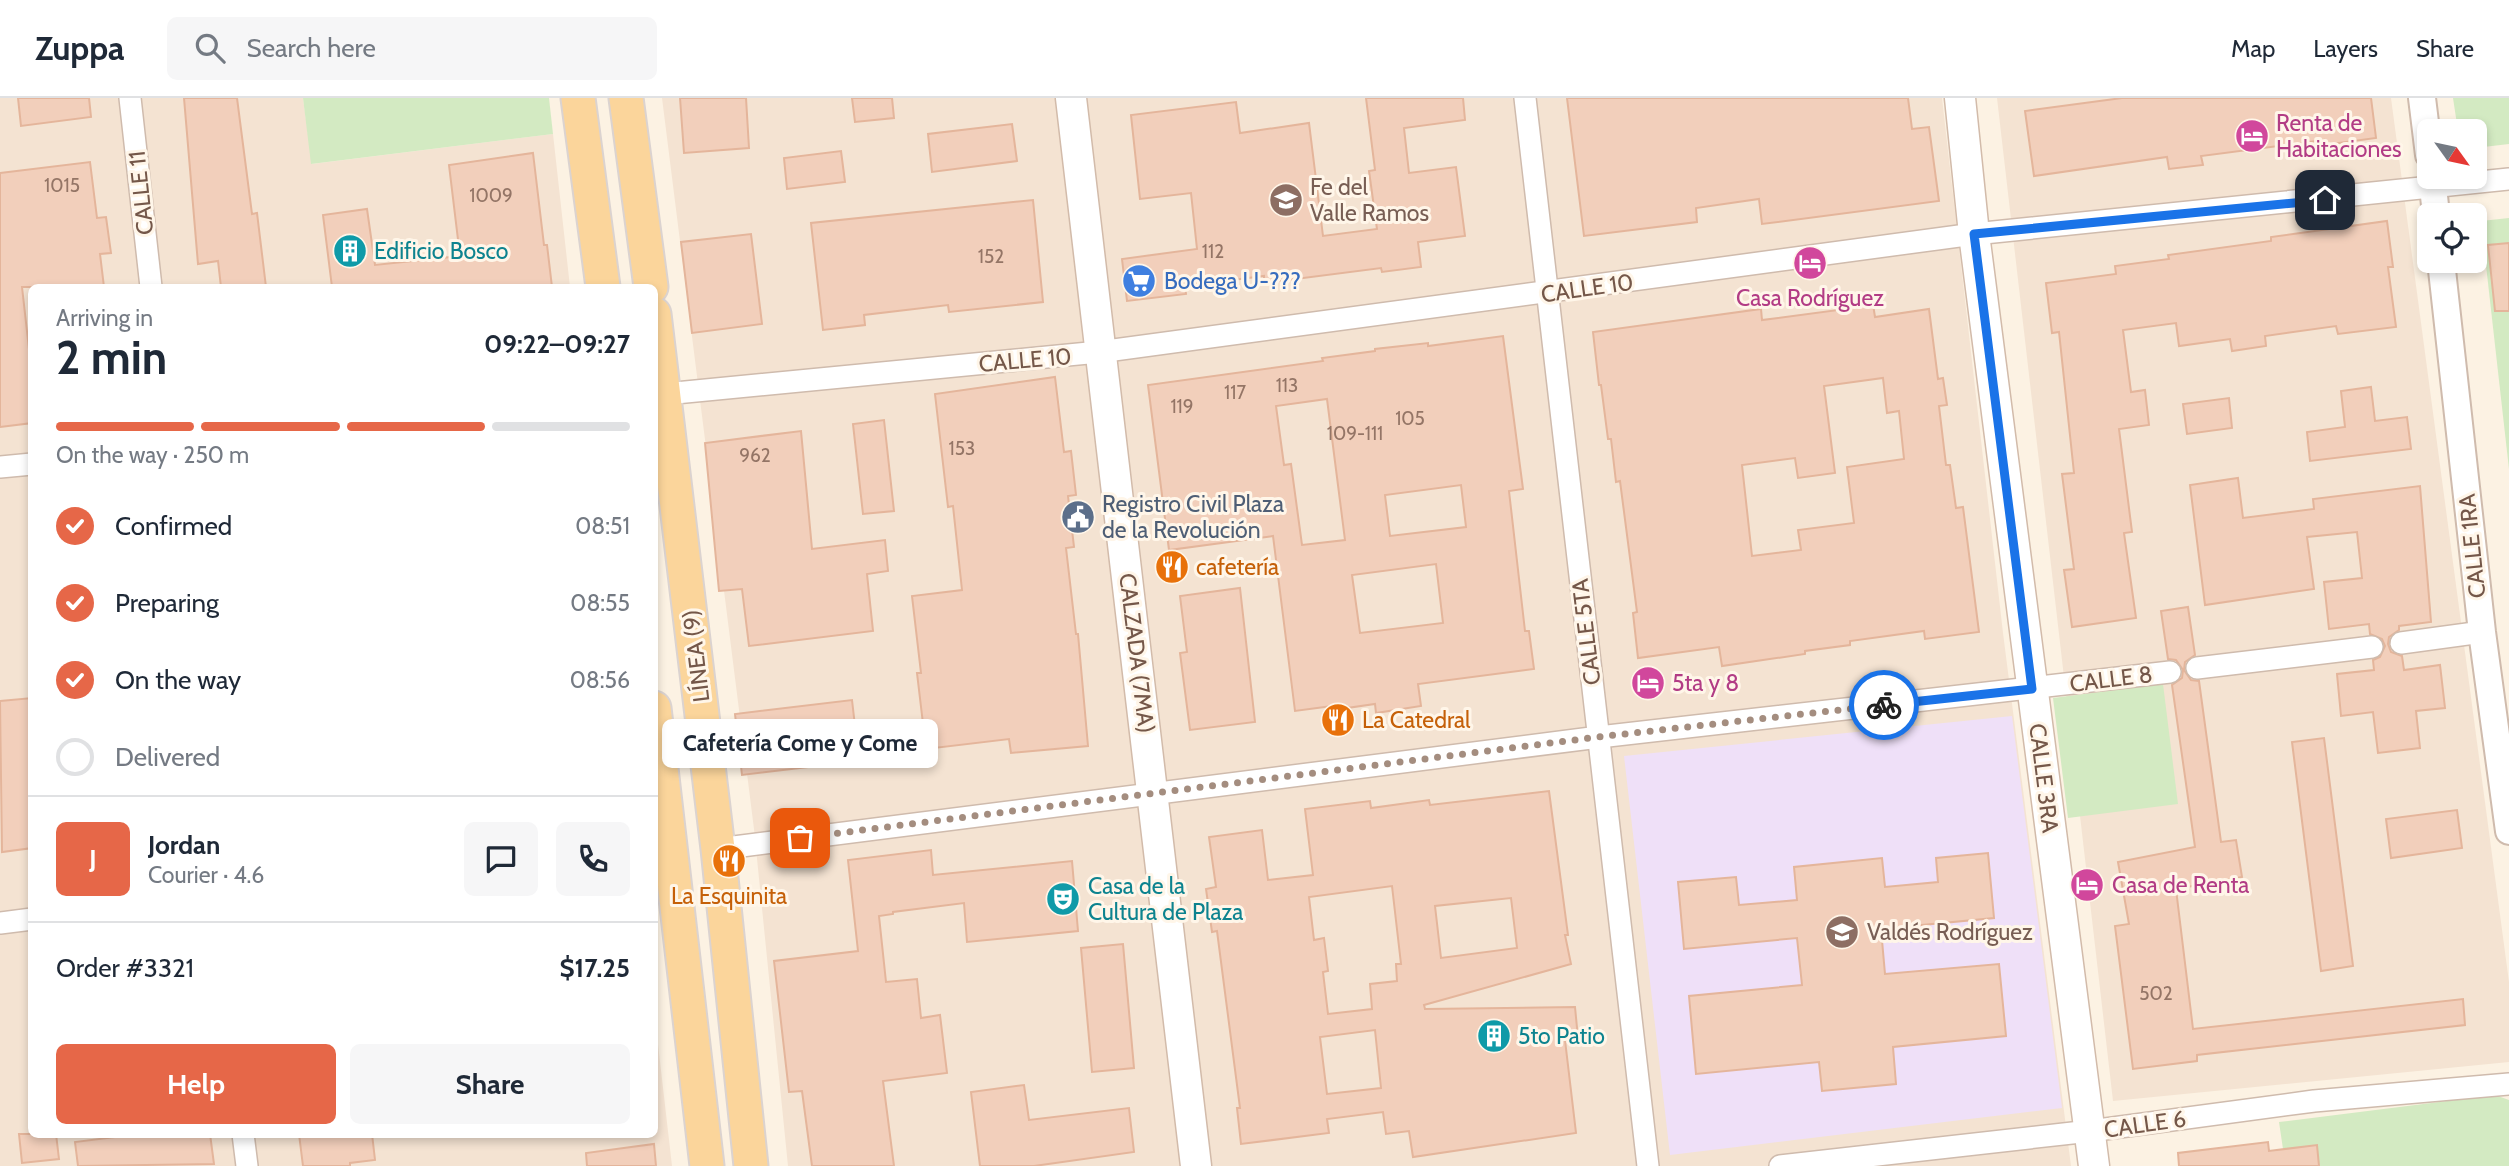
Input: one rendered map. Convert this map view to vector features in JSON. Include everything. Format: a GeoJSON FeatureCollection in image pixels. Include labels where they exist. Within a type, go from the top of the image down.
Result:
{"type":"FeatureCollection","features":[{"type":"Feature","properties":{"kind":"main road"},"geometry":{"type":"LineString","coordinates":[[578,98],[603,284]]}},
{"type":"Feature","properties":{"kind":"main road"},"geometry":{"type":"LineString","coordinates":[[626,98],[651,284]]}},
{"type":"Feature","properties":{"kind":"main road","name":"CALZADA (7MA)"},"geometry":{"type":"LineString","coordinates":[[1071,98],[1196,1166]]}},
{"type":"Feature","properties":{"kind":"main road","name":"CALLE 3RA"},"geometry":{"type":"LineString","coordinates":[[1959,98],[1974,234],[2094,1166]]}},
{"type":"Feature","properties":{"kind":"main road","name":"LÍNEA (9)"},"geometry":{"type":"LineString","coordinates":[[658,343],[718,849],[751,1166]]}},
{"type":"Feature","properties":{"kind":"main road","name":"LÍNEA (9)"},"geometry":{"type":"LineString","coordinates":[[658,774],[663,856],[707,1166]]}},
{"type":"Feature","properties":{"kind":"street","name":"CALLE 11"},"geometry":{"type":"LineString","coordinates":[[130,98],[152,284]]}},
{"type":"Feature","properties":{"kind":"street","name":"CALLE 5TA"},"geometry":{"type":"LineString","coordinates":[[1525,98],[1648,1166]]}},
{"type":"Feature","properties":{"kind":"street"},"geometry":{"type":"LineString","coordinates":[[2422,98],[2425,119]]}},
{"type":"Feature","properties":{"kind":"street","name":"CALLE 10"},"geometry":{"type":"LineString","coordinates":[[2487,180],[2509,179]]}},
{"type":"Feature","properties":{"kind":"street","name":"CALLE 10"},"geometry":{"type":"LineString","coordinates":[[665,394],[1099,352],[1974,234],[2417,185]]}},
{"type":"Feature","properties":{"kind":"street","name":"CALLE 1RA"},"geometry":{"type":"LineString","coordinates":[[2442,273],[2482,632],[2509,831]]}},
{"type":"Feature","properties":{"kind":"street"},"geometry":{"type":"LineString","coordinates":[[0,467],[28,464]]}},
{"type":"Feature","properties":{"kind":"street"},"geometry":{"type":"LineString","coordinates":[[2400,643],[2482,632]]}},
{"type":"Feature","properties":{"kind":"street"},"geometry":{"type":"LineString","coordinates":[[2197,668],[2372,647]]}},
{"type":"Feature","properties":{"kind":"street","name":"CALLE 8"},"geometry":{"type":"LineString","coordinates":[[718,849],[1598,737],[2170,672]]}},
{"type":"Feature","properties":{"kind":"street"},"geometry":{"type":"LineString","coordinates":[[0,923],[28,920]]}},
{"type":"Feature","properties":{"kind":"street","name":"CALLE 6"},"geometry":{"type":"LineString","coordinates":[[1780,1166],[2090,1131],[2314,1101],[2509,1084]]}},
{"type":"Feature","properties":{"kind":"street"},"geometry":{"type":"LineString","coordinates":[[244,1138],[247,1166]]}},
{"type":"Feature","properties":{"kind":"shaded area"},"geometry":{"type":"Polygon","coordinates":[[[0,98],[303,98],[312,164],[553,134],[570,284],[28,284],[28,1138],[658,1138],[658,1044],[672,1166],[0,1166],[0,98]]]}},
{"type":"Feature","properties":{"kind":"shaded area"},"geometry":{"type":"Polygon","coordinates":[[[662,98],[1942,98],[2003,633],[2071,1166],[788,1166],[754,829],[662,98]]]}},
{"type":"Feature","properties":{"kind":"shaded area"},"geometry":{"type":"Polygon","coordinates":[[[1997,98],[2391,98],[2509,982],[2509,1062],[2113,1101],[1997,98]]]}},
{"type":"Feature","properties":{"kind":"shaded area","name":"Valdés Rodríguez"},"geometry":{"type":"Polygon","coordinates":[[[2012,716],[2062,1108],[1670,1155],[1624,756],[2012,716]]]}},
{"type":"Feature","properties":{"kind":"green space"},"geometry":{"type":"Polygon","coordinates":[[[303,98],[549,98],[553,134],[311,164],[303,98]]]}},
{"type":"Feature","properties":{"kind":"green space"},"geometry":{"type":"Polygon","coordinates":[[[2453,98],[2509,98],[2509,144],[2487,147],[2487,119],[2456,119],[2453,98]]]}},
{"type":"Feature","properties":{"kind":"green space"},"geometry":{"type":"Polygon","coordinates":[[[2509,218],[2509,469],[2487,273],[2487,220],[2509,218]]]}},
{"type":"Feature","properties":{"kind":"green space"},"geometry":{"type":"Polygon","coordinates":[[[2163,684],[2178,804],[2068,818],[2053,698],[2163,684]]]}},
{"type":"Feature","properties":{"kind":"green space"},"geometry":{"type":"Polygon","coordinates":[[[2495,1095],[2509,1100],[2509,1166],[2319,1166],[2317,1145],[2283,1149],[2279,1122],[2495,1095]]]}},
{"type":"Feature","properties":{"kind":"building"},"geometry":{"type":"Polygon","coordinates":[[[18,98],[89,98],[91,117],[21,126],[18,98]]]}},
{"type":"Feature","properties":{"kind":"building"},"geometry":{"type":"Polygon","coordinates":[[[184,98],[237,98],[252,214],[257,213],[266,284],[221,284],[218,261],[198,264],[184,98]]]}},
{"type":"Feature","properties":{"kind":"building"},"geometry":{"type":"Polygon","coordinates":[[[680,98],[746,98],[749,148],[684,153],[680,98]]]}},
{"type":"Feature","properties":{"kind":"building"},"geometry":{"type":"Polygon","coordinates":[[[852,98],[892,98],[894,118],[855,122],[852,98]]]}},
{"type":"Feature","properties":{"kind":"building"},"geometry":{"type":"Polygon","coordinates":[[[1366,98],[1463,98],[1465,120],[1404,128],[1409,173],[1456,167],[1465,236],[1418,242],[1421,267],[1382,272],[1381,268],[1264,283],[1264,276],[1185,286],[1186,294],[1127,301],[1122,259],[1197,249],[1191,193],[1140,199],[1131,115],[1236,102],[1240,133],[1309,123],[1323,236],[1377,229],[1369,171],[1375,170],[1366,98]]]}},
{"type":"Feature","properties":{"kind":"building"},"geometry":{"type":"Polygon","coordinates":[[[1567,98],[1908,98],[1912,129],[1929,127],[1939,201],[1762,224],[1759,199],[1696,208],[1697,222],[1584,236],[1567,98]]]}},
{"type":"Feature","properties":{"kind":"building"},"geometry":{"type":"Polygon","coordinates":[[[2122,98],[2371,98],[2376,138],[2324,145],[2324,140],[2201,156],[2203,165],[2169,169],[2167,157],[2034,176],[2025,111],[2122,98]]]}},
{"type":"Feature","properties":{"kind":"building"},"geometry":{"type":"Polygon","coordinates":[[[1012,124],[1017,161],[932,172],[928,134],[1012,124]]]}},
{"type":"Feature","properties":{"kind":"building"},"geometry":{"type":"Polygon","coordinates":[[[841,151],[845,182],[787,189],[784,158],[841,151]]]}},
{"type":"Feature","properties":{"kind":"building"},"geometry":{"type":"Polygon","coordinates":[[[533,153],[552,284],[332,284],[323,215],[367,209],[375,265],[460,256],[449,165],[533,153]]]}},
{"type":"Feature","properties":{"kind":"building"},"geometry":{"type":"Polygon","coordinates":[[[90,162],[97,218],[106,217],[111,253],[100,254],[104,284],[28,284],[28,287],[22,287],[28,340],[28,424],[0,427],[0,173],[90,162]]]}},
{"type":"Feature","properties":{"kind":"building"},"geometry":{"type":"Polygon","coordinates":[[[1033,200],[1043,302],[949,312],[948,305],[864,315],[865,325],[823,330],[811,223],[1033,200]]]}},
{"type":"Feature","properties":{"kind":"building"},"geometry":{"type":"Polygon","coordinates":[[[2387,221],[2393,267],[2388,267],[2396,327],[2338,334],[2336,326],[2265,336],[2266,346],[2232,351],[2230,339],[2179,346],[2176,323],[2123,330],[2131,392],[2145,390],[2149,425],[2119,429],[2132,532],[2124,533],[2136,618],[2072,627],[2064,570],[2074,569],[2062,474],[2074,473],[2059,332],[2052,333],[2046,283],[2116,274],[2115,266],[2169,259],[2168,255],[2387,221]]]}},
{"type":"Feature","properties":{"kind":"building"},"geometry":{"type":"Polygon","coordinates":[[[751,234],[762,324],[692,333],[681,242],[751,234]]]}},
{"type":"Feature","properties":{"kind":"building"},"geometry":{"type":"Polygon","coordinates":[[[2509,243],[2509,311],[2495,311],[2488,245],[2509,243]]]}},
{"type":"Feature","properties":{"kind":"building"},"geometry":{"type":"Polygon","coordinates":[[[1872,298],[1875,317],[1929,309],[1938,379],[1943,378],[1947,405],[1939,406],[1946,465],[1950,465],[1956,508],[1963,507],[1979,632],[1925,639],[1924,631],[1850,641],[1850,645],[1805,651],[1805,654],[1722,666],[1719,647],[1638,658],[1633,613],[1637,612],[1620,481],[1616,482],[1611,439],[1608,439],[1593,332],[1761,309],[1762,320],[1846,309],[1845,301],[1872,298]],[[1883,378],[1824,386],[1835,473],[1798,478],[1795,458],[1742,465],[1752,556],[1801,550],[1798,530],[1854,523],[1847,467],[1904,459],[1899,411],[1887,413],[1883,378]]]}},
{"type":"Feature","properties":{"kind":"building"},"geometry":{"type":"Polygon","coordinates":[[[1503,336],[1523,489],[1509,491],[1525,631],[1529,631],[1534,669],[1418,684],[1421,706],[1376,713],[1375,704],[1295,711],[1273,536],[1169,550],[1148,385],[1323,361],[1322,358],[1375,349],[1428,343],[1428,346],[1503,336]],[[1327,399],[1276,406],[1284,465],[1291,464],[1302,545],[1345,540],[1327,399]],[[1461,485],[1385,495],[1390,536],[1466,527],[1461,485]],[[1436,564],[1352,575],[1360,633],[1443,623],[1436,564]]]}},
{"type":"Feature","properties":{"kind":"building"},"geometry":{"type":"Polygon","coordinates":[[[1055,377],[1064,452],[1071,451],[1076,495],[1068,496],[1074,547],[1066,548],[1078,634],[1088,746],[1011,753],[1009,739],[926,749],[912,596],[962,590],[953,506],[948,507],[935,394],[1055,377]]]}},
{"type":"Feature","properties":{"kind":"building"},"geometry":{"type":"Polygon","coordinates":[[[2371,387],[2375,421],[2407,417],[2411,449],[2310,461],[2307,432],[2345,427],[2341,391],[2371,387]]]}},
{"type":"Feature","properties":{"kind":"building"},"geometry":{"type":"Polygon","coordinates":[[[2229,398],[2232,428],[2187,434],[2183,404],[2229,398]]]}},
{"type":"Feature","properties":{"kind":"building"},"geometry":{"type":"Polygon","coordinates":[[[884,420],[894,511],[863,514],[853,424],[884,420]]]}},
{"type":"Feature","properties":{"kind":"building"},"geometry":{"type":"Polygon","coordinates":[[[801,431],[812,549],[885,540],[888,571],[867,574],[873,631],[749,646],[742,589],[719,591],[705,443],[801,431]]]}},
{"type":"Feature","properties":{"kind":"building"},"geometry":{"type":"Polygon","coordinates":[[[2238,478],[2243,518],[2314,509],[2313,499],[2420,486],[2431,622],[2399,626],[2399,630],[2389,637],[2388,644],[2391,652],[2402,656],[2404,670],[2440,665],[2445,708],[2416,711],[2420,748],[2378,753],[2373,712],[2341,716],[2337,674],[2374,670],[2373,660],[2380,657],[2385,646],[2382,639],[2370,634],[2369,624],[2329,629],[2324,582],[2362,578],[2357,532],[2307,537],[2314,589],[2205,605],[2190,485],[2238,478]]]}},
{"type":"Feature","properties":{"kind":"building"},"geometry":{"type":"Polygon","coordinates":[[[1240,588],[1255,722],[1190,730],[1180,653],[1187,652],[1180,596],[1240,588]]]}},
{"type":"Feature","properties":{"kind":"building"},"geometry":{"type":"Polygon","coordinates":[[[2188,607],[2195,655],[2185,662],[2184,670],[2191,680],[2199,681],[2221,842],[2236,840],[2242,877],[2176,889],[2193,1029],[2463,999],[2465,1025],[2197,1055],[2197,1061],[2133,1069],[2115,926],[2129,924],[2118,862],[2195,847],[2172,685],[2182,678],[2183,670],[2176,660],[2168,659],[2161,611],[2188,607]]]}},
{"type":"Feature","properties":{"kind":"building"},"geometry":{"type":"Polygon","coordinates":[[[28,698],[28,849],[2,852],[0,701],[28,698]]]}},
{"type":"Feature","properties":{"kind":"building"},"geometry":{"type":"Polygon","coordinates":[[[852,700],[859,761],[742,775],[735,714],[852,700]]]}},
{"type":"Feature","properties":{"kind":"building"},"geometry":{"type":"Polygon","coordinates":[[[2324,738],[2353,966],[2321,971],[2292,742],[2324,738]]]}},
{"type":"Feature","properties":{"kind":"building"},"geometry":{"type":"Polygon","coordinates":[[[1549,791],[1568,935],[1565,935],[1571,964],[1424,1005],[1425,1009],[1575,1007],[1578,1038],[1565,1040],[1576,1133],[1413,1157],[1409,1131],[1386,1134],[1383,1112],[1327,1119],[1329,1133],[1241,1144],[1237,1108],[1240,1108],[1217,931],[1212,932],[1206,889],[1216,887],[1209,837],[1262,830],[1268,880],[1313,875],[1305,809],[1370,801],[1371,808],[1429,800],[1430,805],[1549,791]],[[1392,886],[1309,897],[1314,940],[1324,938],[1328,971],[1323,972],[1328,1014],[1372,1009],[1370,984],[1397,981],[1396,964],[1401,964],[1392,886]],[[1511,898],[1435,906],[1441,958],[1517,948],[1511,898]],[[1375,1030],[1320,1037],[1327,1094],[1381,1088],[1375,1030]]]}},
{"type":"Feature","properties":{"kind":"building"},"geometry":{"type":"Polygon","coordinates":[[[2457,810],[2462,848],[2391,858],[2386,819],[2457,810]]]}},
{"type":"Feature","properties":{"kind":"building"},"geometry":{"type":"Polygon","coordinates":[[[931,850],[933,875],[1072,861],[1078,931],[967,942],[964,903],[879,916],[886,982],[917,979],[921,1018],[940,1015],[947,1073],[883,1081],[894,1166],[812,1166],[802,1091],[789,1092],[774,961],[858,951],[848,860],[931,850]]]}},
{"type":"Feature","properties":{"kind":"building"},"geometry":{"type":"Polygon","coordinates":[[[1988,853],[1994,918],[1881,929],[1885,974],[1999,964],[2006,1036],[1893,1047],[1896,1084],[1822,1091],[1819,1062],[1696,1074],[1689,996],[1802,985],[1797,938],[1684,949],[1678,882],[1736,877],[1739,905],[1797,900],[1794,867],[1882,858],[1885,887],[1938,882],[1936,858],[1988,853]]]}},
{"type":"Feature","properties":{"kind":"building"},"geometry":{"type":"Polygon","coordinates":[[[1123,944],[1134,1068],[1092,1072],[1081,948],[1123,944]]]}},
{"type":"Feature","properties":{"kind":"building"},"geometry":{"type":"Polygon","coordinates":[[[1024,1085],[1029,1120],[1129,1108],[1134,1152],[1034,1166],[980,1166],[971,1092],[1024,1085]]]}},
{"type":"Feature","properties":{"kind":"building"},"geometry":{"type":"Polygon","coordinates":[[[19,1134],[28,1134],[28,1138],[56,1138],[59,1159],[22,1163],[19,1134]]]}},
{"type":"Feature","properties":{"kind":"building"},"geometry":{"type":"Polygon","coordinates":[[[107,1138],[211,1138],[214,1164],[78,1166],[75,1142],[107,1138]]]}},
{"type":"Feature","properties":{"kind":"building"},"geometry":{"type":"Polygon","coordinates":[[[300,1138],[372,1138],[375,1160],[350,1163],[350,1166],[303,1166],[300,1138]]]}},
{"type":"Feature","properties":{"kind":"building"},"geometry":{"type":"Polygon","coordinates":[[[2268,1142],[2269,1151],[2317,1145],[2319,1166],[2179,1166],[2178,1153],[2268,1142]]]}},
{"type":"Feature","properties":{"kind":"building"},"geometry":{"type":"Polygon","coordinates":[[[654,1144],[656,1166],[587,1166],[586,1153],[654,1144]]]}},
{"type":"Feature","properties":{"kind":"way so far"},"geometry":{"type":"LineString","coordinates":[[800,838],[1598,737],[1884,705]]}},
{"type":"Feature","properties":{"kind":"place","name":"Renta de Habitaciones"},"geometry":{"type":"Point","coordinates":[2252,136]}},
{"type":"Feature","properties":{"kind":"place","name":"Fe del Valle Ramos"},"geometry":{"type":"Point","coordinates":[1286,200]}},
{"type":"Feature","properties":{"kind":"place","name":"Edificio Bosco"},"geometry":{"type":"Point","coordinates":[350,251]}},
{"type":"Feature","properties":{"kind":"place","name":"Casa Rodríguez"},"geometry":{"type":"Point","coordinates":[1810,263]}},
{"type":"Feature","properties":{"kind":"place","name":"Bodega U-???"},"geometry":{"type":"Point","coordinates":[1139,281]}},
{"type":"Feature","properties":{"kind":"place","name":"Registro Civil Plaza de la Revolución"},"geometry":{"type":"Point","coordinates":[1078,517]}},
{"type":"Feature","properties":{"kind":"place","name":"cafetería"},"geometry":{"type":"Point","coordinates":[1172,567]}},
{"type":"Feature","properties":{"kind":"place","name":"5ta y 8"},"geometry":{"type":"Point","coordinates":[1648,683]}},
{"type":"Feature","properties":{"kind":"place","name":"La Catedral"},"geometry":{"type":"Point","coordinates":[1338,720]}},
{"type":"Feature","properties":{"kind":"place","name":"Cafetería Come y Come"},"geometry":{"type":"Point","coordinates":[800,838]}},
{"type":"Feature","properties":{"kind":"place","name":"La Esquinita"},"geometry":{"type":"Point","coordinates":[729,861]}},
{"type":"Feature","properties":{"kind":"place","name":"Casa de Renta"},"geometry":{"type":"Point","coordinates":[2087,885]}},
{"type":"Feature","properties":{"kind":"place","name":"Casa de la Cultura de Plaza"},"geometry":{"type":"Point","coordinates":[1063,899]}},
{"type":"Feature","properties":{"kind":"place","name":"Valdés Rodríguez"},"geometry":{"type":"Point","coordinates":[1842,932]}},
{"type":"Feature","properties":{"kind":"place","name":"5to Patio"},"geometry":{"type":"Point","coordinates":[1494,1036]}},
{"type":"Feature","properties":{"kind":"route"},"geometry":{"type":"LineString","coordinates":[[1884,705],[2032,689],[1974,234],[2325,200]]}}]}
